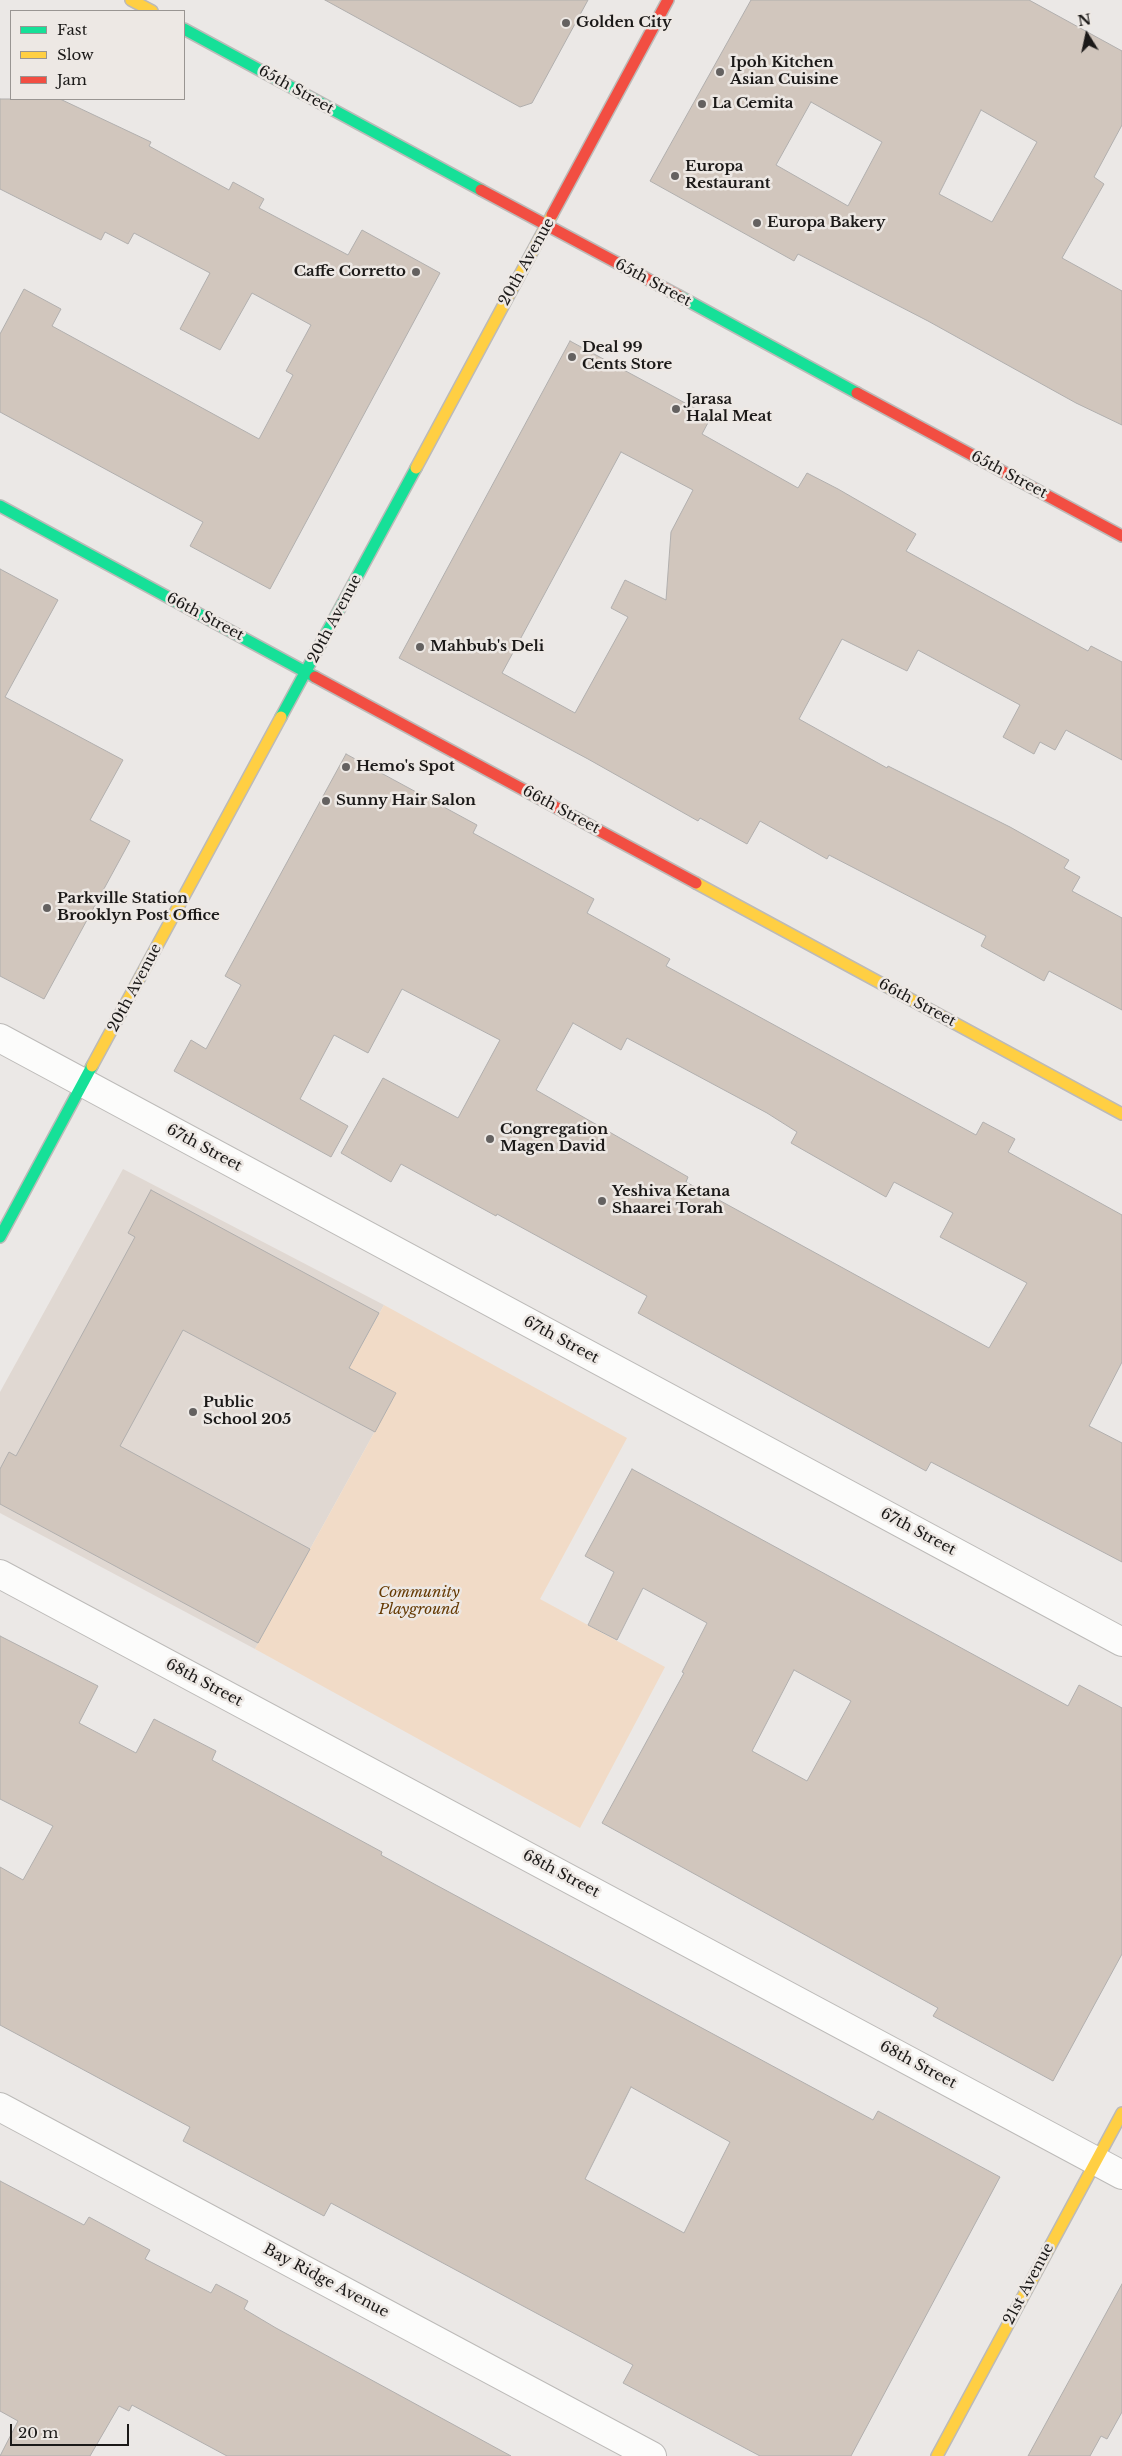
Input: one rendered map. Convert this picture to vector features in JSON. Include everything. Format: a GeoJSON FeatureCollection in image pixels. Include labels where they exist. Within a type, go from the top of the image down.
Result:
{"type":"FeatureCollection","features":[{"type":"Feature","properties":{"kind":"street"},"geometry":{"type":"LineString","coordinates":[[131,0],[150,10]]}},
{"type":"Feature","properties":{"kind":"street","name":"20th Avenue"},"geometry":{"type":"LineString","coordinates":[[0,1237],[668,0]]}},
{"type":"Feature","properties":{"kind":"street","name":"65th Street"},"geometry":{"type":"LineString","coordinates":[[185,30],[1122,536]]}},
{"type":"Feature","properties":{"kind":"street","name":"66th Street"},"geometry":{"type":"LineString","coordinates":[[0,506],[1122,1114]]}},
{"type":"Feature","properties":{"kind":"street","name":"67th Street"},"geometry":{"type":"LineString","coordinates":[[0,1038],[1122,1642]]}},
{"type":"Feature","properties":{"kind":"street","name":"68th Street"},"geometry":{"type":"LineString","coordinates":[[0,1574],[1122,2175]]}},
{"type":"Feature","properties":{"kind":"street","name":"Bay Ridge Avenue"},"geometry":{"type":"LineString","coordinates":[[0,2107],[652,2456]]}},
{"type":"Feature","properties":{"kind":"street","name":"21st Avenue"},"geometry":{"type":"LineString","coordinates":[[937,2456],[1122,2113]]}},
{"type":"Feature","properties":{"kind":"shaded area","name":"Public School 205"},"geometry":{"type":"Polygon","coordinates":[[[123,1169],[384,1305],[350,1368],[396,1393],[255,1649],[0,1513],[0,1392],[123,1169]]]}},
{"type":"Feature","properties":{"kind":"green space","name":"Community Playground"},"geometry":{"type":"Polygon","coordinates":[[[384,1305],[627,1438],[540,1599],[665,1667],[580,1828],[255,1649],[396,1393],[349,1368],[384,1305]]]}},
{"type":"Feature","properties":{"kind":"building"},"geometry":{"type":"Polygon","coordinates":[[[325,0],[588,0],[532,103],[520,107],[325,0]]]}},
{"type":"Feature","properties":{"kind":"building"},"geometry":{"type":"Polygon","coordinates":[[[751,0],[1029,0],[1122,51],[1122,125],[1094,177],[1104,184],[1062,258],[1122,291],[1122,425],[1076,403],[928,321],[798,254],[794,261],[650,181],[751,0]],[[811,102],[776,165],[848,206],[882,142],[811,102]],[[981,110],[939,194],[992,222],[1037,142],[981,110]]]}},
{"type":"Feature","properties":{"kind":"building"},"geometry":{"type":"Polygon","coordinates":[[[0,99],[62,100],[151,142],[149,146],[229,190],[233,182],[264,199],[259,208],[348,255],[362,230],[440,273],[270,589],[190,546],[203,522],[0,412],[0,334],[24,289],[61,309],[52,326],[259,439],[293,375],[286,371],[311,325],[252,293],[220,350],[180,329],[210,273],[134,233],[128,244],[105,232],[101,240],[0,189],[0,99]]]}},
{"type":"Feature","properties":{"kind":"building"},"geometry":{"type":"Polygon","coordinates":[[[570,341],[711,417],[702,434],[798,488],[807,473],[838,489],[916,534],[906,551],[1088,651],[1091,646],[1122,662],[1122,760],[1066,730],[1055,750],[1040,742],[1034,754],[1003,737],[1020,705],[918,650],[907,671],[842,639],[799,719],[887,768],[888,766],[1010,827],[1069,860],[1064,868],[1080,877],[1072,891],[1122,918],[1122,1010],[1049,971],[1044,981],[981,946],[986,936],[829,855],[827,859],[760,821],[747,844],[700,818],[698,821],[588,759],[399,658],[570,341]],[[621,452],[502,673],[575,713],[628,617],[611,608],[625,580],[666,600],[671,532],[693,490],[621,452]]]}},
{"type":"Feature","properties":{"kind":"building","name":"Parkville Station Brooklyn Post Office"},"geometry":{"type":"Polygon","coordinates":[[[0,569],[58,600],[5,697],[123,760],[90,820],[130,841],[44,999],[0,976],[0,569]]]}},
{"type":"Feature","properties":{"kind":"building"},"geometry":{"type":"Polygon","coordinates":[[[346,754],[477,825],[473,833],[594,899],[587,913],[670,959],[666,966],[976,1135],[983,1122],[1015,1139],[1008,1152],[1122,1215],[1122,1362],[1089,1426],[1122,1443],[1122,1562],[931,1462],[926,1471],[638,1313],[647,1296],[497,1214],[496,1216],[401,1164],[391,1182],[341,1153],[383,1078],[458,1118],[500,1040],[402,989],[368,1053],[334,1035],[300,1099],[348,1126],[331,1157],[174,1071],[191,1040],[206,1049],[241,985],[225,976],[346,754]],[[573,1023],[536,1090],[688,1177],[686,1182],[989,1348],[1027,1283],[940,1237],[953,1213],[894,1182],[886,1197],[791,1143],[797,1132],[767,1113],[627,1038],[621,1050],[573,1023]]]}},
{"type":"Feature","properties":{"kind":"building","name":"Public School 205"},"geometry":{"type":"Polygon","coordinates":[[[151,1190],[379,1313],[349,1368],[396,1393],[375,1432],[183,1330],[120,1446],[310,1549],[258,1643],[0,1504],[0,1469],[9,1452],[16,1456],[135,1237],[128,1233],[151,1190]]]}},
{"type":"Feature","properties":{"kind":"building"},"geometry":{"type":"Polygon","coordinates":[[[632,1469],[1068,1706],[1079,1685],[1122,1708],[1122,1954],[1053,2081],[933,2016],[938,2008],[602,1823],[684,1673],[682,1672],[707,1623],[643,1588],[617,1640],[588,1625],[614,1572],[585,1556],[632,1469]],[[794,1670],[752,1751],[807,1781],[851,1701],[794,1670]]]}},
{"type":"Feature","properties":{"kind":"building"},"geometry":{"type":"Polygon","coordinates":[[[0,1636],[98,1686],[79,1723],[136,1753],[154,1719],[216,1751],[212,1760],[382,1852],[381,1855],[436,1885],[873,2120],[878,2111],[1000,2177],[851,2456],[760,2456],[623,2383],[633,2365],[331,2203],[324,2216],[183,2141],[190,2127],[0,2025],[0,1867],[23,1880],[53,1826],[0,1799],[0,1636]],[[631,2087],[585,2179],[684,2233],[730,2142],[631,2087]]]}},
{"type":"Feature","properties":{"kind":"building"},"geometry":{"type":"Polygon","coordinates":[[[0,2181],[84,2225],[89,2217],[150,2250],[145,2259],[211,2293],[216,2284],[248,2301],[244,2309],[276,2328],[511,2456],[227,2456],[132,2405],[129,2411],[119,2406],[90,2456],[0,2456],[18,2421],[0,2411],[0,2181]]]}},
{"type":"Feature","properties":{"kind":"building"},"geometry":{"type":"Polygon","coordinates":[[[1122,2284],[1122,2412],[1107,2439],[1101,2436],[1090,2456],[1028,2456],[1122,2284]]]}},
{"type":"Feature","properties":{"kind":"traffic: fast"},"geometry":{"type":"LineString","coordinates":[[185,30],[481,190]]}},
{"type":"Feature","properties":{"kind":"traffic: fast"},"geometry":{"type":"LineString","coordinates":[[679,296],[857,393]]}},
{"type":"Feature","properties":{"kind":"traffic: fast"},"geometry":{"type":"LineString","coordinates":[[281,717],[416,468]]}},
{"type":"Feature","properties":{"kind":"traffic: fast"},"geometry":{"type":"LineString","coordinates":[[0,506],[315,677]]}},
{"type":"Feature","properties":{"kind":"traffic: fast"},"geometry":{"type":"LineString","coordinates":[[0,1237],[92,1066]]}},
{"type":"Feature","properties":{"kind":"traffic: slow"},"geometry":{"type":"LineString","coordinates":[[131,0],[150,10]]}},
{"type":"Feature","properties":{"kind":"traffic: slow"},"geometry":{"type":"LineString","coordinates":[[416,468],[552,215]]}},
{"type":"Feature","properties":{"kind":"traffic: slow"},"geometry":{"type":"LineString","coordinates":[[92,1066],[281,717]]}},
{"type":"Feature","properties":{"kind":"traffic: slow"},"geometry":{"type":"LineString","coordinates":[[696,883],[1122,1114]]}},
{"type":"Feature","properties":{"kind":"traffic: slow"},"geometry":{"type":"LineString","coordinates":[[937,2456],[1122,2113]]}},
{"type":"Feature","properties":{"kind":"traffic: jam"},"geometry":{"type":"LineString","coordinates":[[552,215],[668,0]]}},
{"type":"Feature","properties":{"kind":"traffic: jam"},"geometry":{"type":"LineString","coordinates":[[481,190],[679,296]]}},
{"type":"Feature","properties":{"kind":"traffic: jam"},"geometry":{"type":"LineString","coordinates":[[857,393],[1122,536]]}},
{"type":"Feature","properties":{"kind":"traffic: jam"},"geometry":{"type":"LineString","coordinates":[[315,677],[696,883]]}},
{"type":"Feature","properties":{"kind":"place","name":"Golden City"},"geometry":{"type":"Point","coordinates":[566,23]}},
{"type":"Feature","properties":{"kind":"place","name":"Ipoh Kitchen Asian Cuisine"},"geometry":{"type":"Point","coordinates":[720,72]}},
{"type":"Feature","properties":{"kind":"place","name":"La Cemita"},"geometry":{"type":"Point","coordinates":[702,104]}},
{"type":"Feature","properties":{"kind":"place","name":"Europa Restaurant"},"geometry":{"type":"Point","coordinates":[675,176]}},
{"type":"Feature","properties":{"kind":"place","name":"Europa Bakery"},"geometry":{"type":"Point","coordinates":[757,223]}},
{"type":"Feature","properties":{"kind":"place","name":"Caffe Corretto"},"geometry":{"type":"Point","coordinates":[416,272]}},
{"type":"Feature","properties":{"kind":"place","name":"Deal 99 Cents Store"},"geometry":{"type":"Point","coordinates":[572,357]}},
{"type":"Feature","properties":{"kind":"place","name":"Jarasa Halal Meat"},"geometry":{"type":"Point","coordinates":[676,409]}},
{"type":"Feature","properties":{"kind":"place","name":"Mahbub's Deli"},"geometry":{"type":"Point","coordinates":[420,647]}},
{"type":"Feature","properties":{"kind":"place","name":"Hemo's Spot"},"geometry":{"type":"Point","coordinates":[346,767]}},
{"type":"Feature","properties":{"kind":"place","name":"Sunny Hair Salon"},"geometry":{"type":"Point","coordinates":[326,801]}},
{"type":"Feature","properties":{"kind":"place","name":"Parkville Station Brooklyn Post Office"},"geometry":{"type":"Point","coordinates":[47,908]}},
{"type":"Feature","properties":{"kind":"place","name":"Congregation Magen David"},"geometry":{"type":"Point","coordinates":[490,1139]}},
{"type":"Feature","properties":{"kind":"place","name":"Yeshiva Ketana Shaarei Torah"},"geometry":{"type":"Point","coordinates":[602,1201]}},
{"type":"Feature","properties":{"kind":"place","name":"Public School 205"},"geometry":{"type":"Point","coordinates":[193,1412]}}]}
